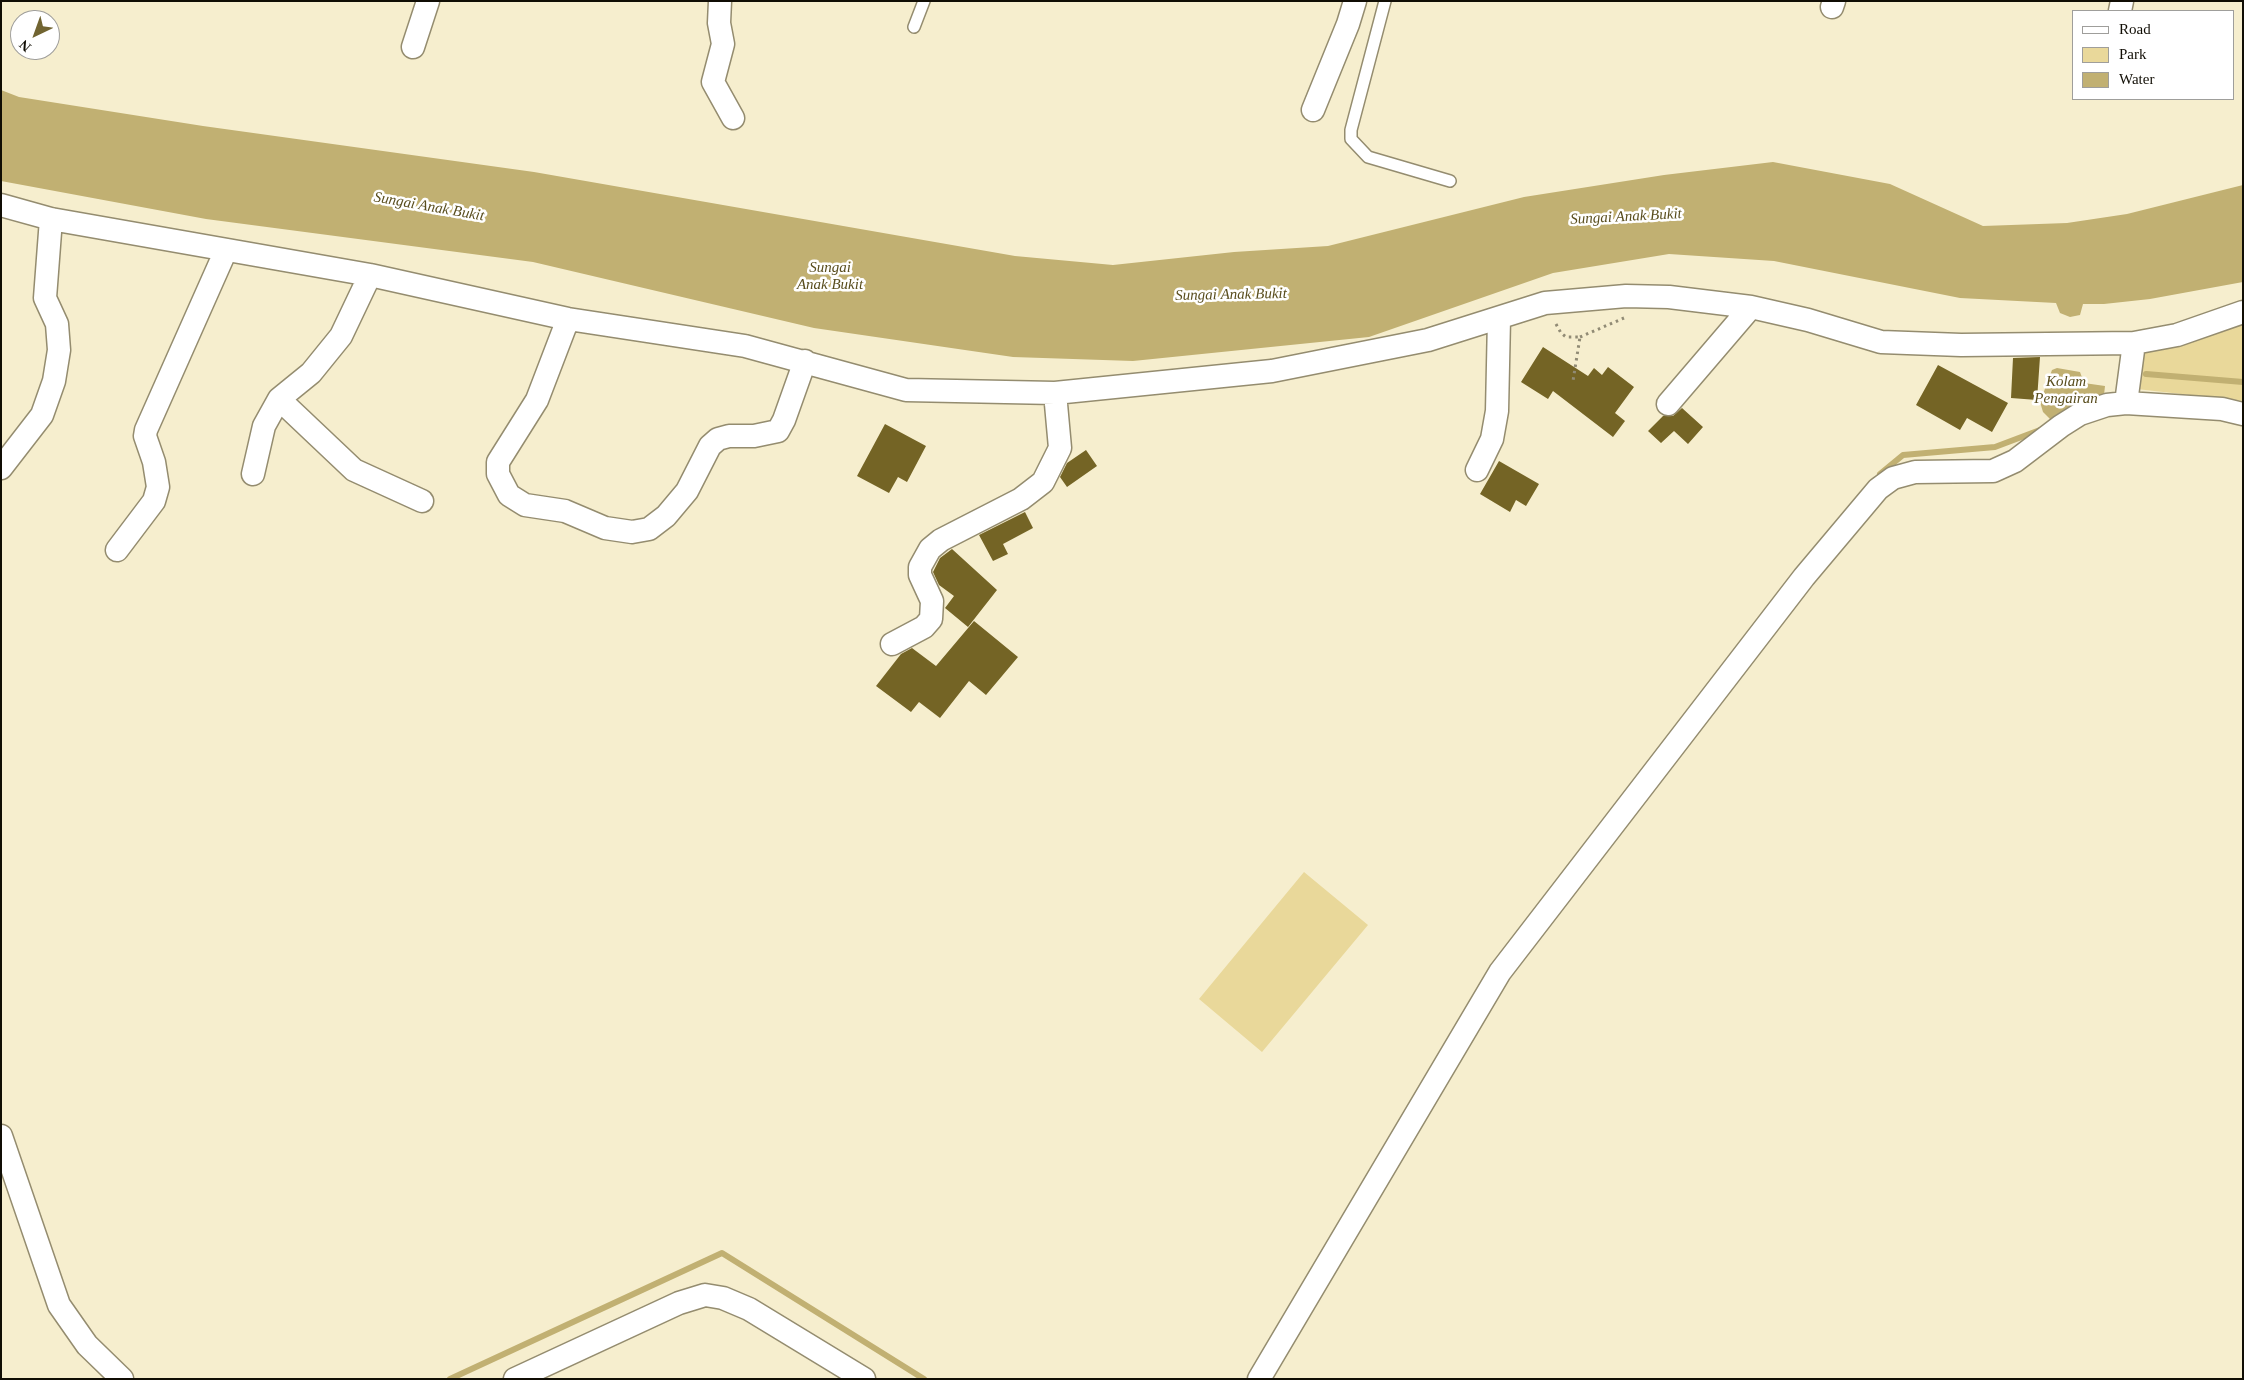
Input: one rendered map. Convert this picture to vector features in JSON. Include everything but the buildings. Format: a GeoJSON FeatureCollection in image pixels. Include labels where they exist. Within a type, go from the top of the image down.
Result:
{"type":"FeatureCollection","features":[{"type":"Feature","properties":{"kind":"street"},"geometry":{"type":"LineString","coordinates":[[412,47],[428,1]]}},
{"type":"Feature","properties":{"kind":"street"},"geometry":{"type":"LineString","coordinates":[[720,1],[719,23],[723,44],[713,82],[733,118]]}},
{"type":"Feature","properties":{"kind":"street"},"geometry":{"type":"LineString","coordinates":[[1312,110],[1348,24],[1355,1]]}},
{"type":"Feature","properties":{"kind":"street"},"geometry":{"type":"LineString","coordinates":[[1,205],[51,219],[370,275],[568,319],[745,346],[906,390],[1055,393],[1272,371],[1428,340],[1545,303],[1626,296],[1669,297],[1751,307],[1808,320],[1881,342],[1961,345],[2134,343],[2178,335],[2243,312]]}},
{"type":"Feature","properties":{"kind":"street"},"geometry":{"type":"LineString","coordinates":[[1,468],[42,415],[54,381],[59,350],[57,324],[45,298],[51,219]]}},
{"type":"Feature","properties":{"kind":"street"},"geometry":{"type":"LineString","coordinates":[[117,550],[154,501],[158,487],[154,462],[145,436],[146,430],[226,250]]}},
{"type":"Feature","properties":{"kind":"street"},"geometry":{"type":"LineString","coordinates":[[253,474],[264,426],[279,399],[311,373],[341,336],[370,275]]}},
{"type":"Feature","properties":{"kind":"street"},"geometry":{"type":"LineString","coordinates":[[1668,404],[1751,307]]}},
{"type":"Feature","properties":{"kind":"street"},"geometry":{"type":"LineString","coordinates":[[568,319],[538,400],[498,462],[498,474],[509,494],[525,506],[565,511],[605,528],[632,532],[650,529],[666,516],[687,491],[710,446],[718,439],[729,436],[754,436],[778,431],[784,420],[805,361]]}},
{"type":"Feature","properties":{"kind":"street"},"geometry":{"type":"LineString","coordinates":[[1477,470],[1492,439],[1497,411],[1499,319]]}},
{"type":"Feature","properties":{"kind":"street"},"geometry":{"type":"LineString","coordinates":[[2126,403],[2134,343]]}},
{"type":"Feature","properties":{"kind":"street"},"geometry":{"type":"LineString","coordinates":[[892,644],[924,627],[930,619],[932,601],[920,575],[920,567],[930,549],[941,540],[1021,499],[1043,482],[1060,448],[1055,393]]}},
{"type":"Feature","properties":{"kind":"street"},"geometry":{"type":"LineString","coordinates":[[279,399],[354,470],[422,501]]}},
{"type":"Feature","properties":{"kind":"street"},"geometry":{"type":"LineString","coordinates":[[1259,1379],[1500,972],[1804,577],[1878,489],[1893,478],[1915,472],[1993,471],[2015,461],[2080,414],[2107,405],[2126,403],[2222,409],[2243,414]]}},
{"type":"Feature","properties":{"kind":"street"},"geometry":{"type":"LineString","coordinates":[[1,1136],[60,1305],[87,1346],[122,1379]]}},
{"type":"Feature","properties":{"kind":"street"},"geometry":{"type":"LineString","coordinates":[[515,1379],[679,1303],[704,1295],[723,1298],[748,1309],[864,1379]]}},
{"type":"Feature","properties":{"kind":"lane"},"geometry":{"type":"LineString","coordinates":[[914,27],[924,1]]}},
{"type":"Feature","properties":{"kind":"lane"},"geometry":{"type":"LineString","coordinates":[[1385,1],[1351,130],[1351,139],[1368,157],[1450,181]]}},
{"type":"Feature","properties":{"kind":"path"},"geometry":{"type":"LineString","coordinates":[[1545,303],[1561,334],[1566,337],[1580,337],[1624,317],[1627,312],[1626,296]]}},
{"type":"Feature","properties":{"kind":"path"},"geometry":{"type":"LineString","coordinates":[[1573,381],[1580,337]]}},
{"type":"Feature","properties":{"kind":"green space"},"geometry":{"type":"Polygon","coordinates":[[[2243,312],[2243,401],[2128,388],[2134,343],[2243,312]]]}},
{"type":"Feature","properties":{"kind":"green space"},"geometry":{"type":"Polygon","coordinates":[[[1304,872],[1368,925],[1262,1052],[1199,999],[1304,872]]]}},
{"type":"Feature","properties":{"kind":"water","name":"Sungai Anak Bukit"},"geometry":{"type":"Polygon","coordinates":[[[1,90],[19,97],[203,126],[534,172],[1015,256],[1113,265],[1234,252],[1328,246],[1524,197],[1664,175],[1773,162],[1890,184],[1983,226],[2067,223],[2127,214],[2243,185],[2243,282],[2150,299],[2104,304],[2083,304],[2080,315],[2070,317],[2060,313],[2056,303],[1960,298],[1774,261],[1669,254],[1553,273],[1369,337],[1133,361],[1013,357],[814,328],[533,262],[206,219],[1,181],[1,90]]]}},
{"type":"Feature","properties":{"kind":"water","name":"Kolam Pengairan"},"geometry":{"type":"Polygon","coordinates":[[[2057,368],[2080,372],[2084,383],[2105,386],[2104,395],[2051,420],[2043,412],[2040,402],[2052,370],[2057,368]]]}},
{"type":"Feature","properties":{"kind":"waterway"},"geometry":{"type":"LineString","coordinates":[[2146,374],[2243,382]]}},
{"type":"Feature","properties":{"kind":"waterway"},"geometry":{"type":"LineString","coordinates":[[1880,474],[1903,455],[1995,447],[2040,430]]}},
{"type":"Feature","properties":{"kind":"waterway"},"geometry":{"type":"LineString","coordinates":[[450,1379],[722,1253],[924,1379]]}}]}
